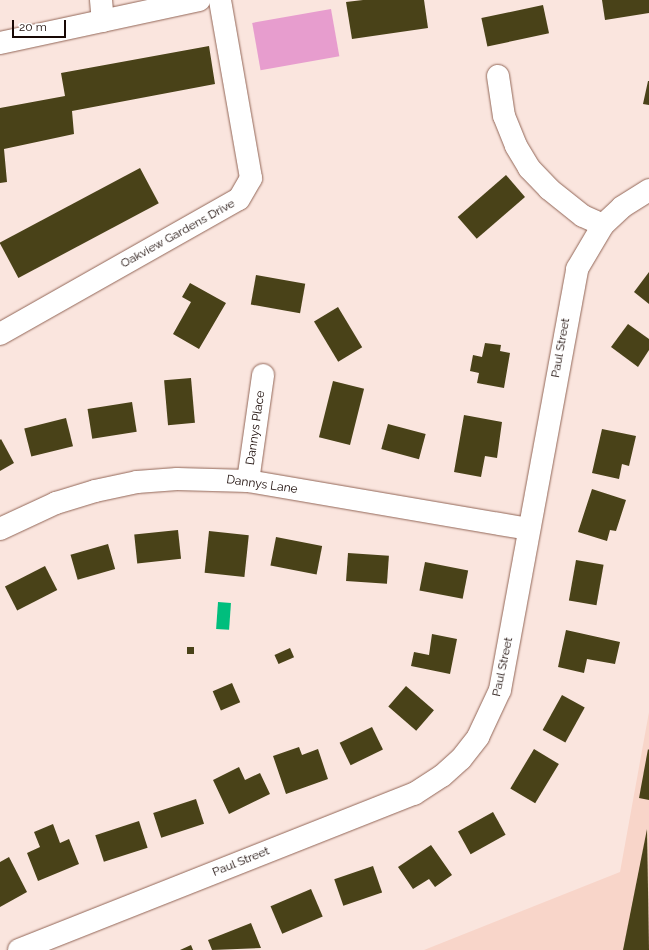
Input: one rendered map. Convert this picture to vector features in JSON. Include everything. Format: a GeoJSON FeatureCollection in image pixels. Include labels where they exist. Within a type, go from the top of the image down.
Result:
{"type":"FeatureCollection","features":[{"type":"Feature","properties":{"kind":"street"},"geometry":{"type":"LineString","coordinates":[[0,43],[102,10],[199,0]]}},
{"type":"Feature","properties":{"kind":"street","name":"Oakview Gardens Drive"},"geometry":{"type":"LineString","coordinates":[[0,334],[239,199],[252,178],[220,0]]}},
{"type":"Feature","properties":{"kind":"street"},"geometry":{"type":"LineString","coordinates":[[498,76],[504,116],[516,146],[529,168],[549,189],[583,216],[603,225]]}},
{"type":"Feature","properties":{"kind":"street","name":"Paul Street"},"geometry":{"type":"LineString","coordinates":[[19,950],[414,794],[442,776],[461,759],[478,737],[500,690],[573,283],[589,246],[603,225],[622,207],[649,190]]}},
{"type":"Feature","properties":{"kind":"street","name":"Dannys Place"},"geometry":{"type":"LineString","coordinates":[[248,481],[263,375]]}},
{"type":"Feature","properties":{"kind":"street","name":"Dannys Lane"},"geometry":{"type":"LineString","coordinates":[[0,529],[56,503],[95,491],[130,484],[176,479],[248,481],[528,530]]}},
{"type":"Feature","properties":{"kind":"shaded area"},"geometry":{"type":"Polygon","coordinates":[[[331,9],[339,56],[261,70],[252,23],[331,9]]]}},
{"type":"Feature","properties":{"kind":"shaded area"},"geometry":{"type":"Polygon","coordinates":[[[218,602],[231,603],[229,630],[216,629],[218,602]]]}},
{"type":"Feature","properties":{"kind":"shaded area"},"geometry":{"type":"Polygon","coordinates":[[[649,712],[649,950],[424,950],[620,872],[649,712]]]}},
{"type":"Feature","properties":{"kind":"building"},"geometry":{"type":"Polygon","coordinates":[[[363,0],[424,0],[428,28],[352,39],[346,2],[363,0]]]}},
{"type":"Feature","properties":{"kind":"building"},"geometry":{"type":"Polygon","coordinates":[[[602,0],[649,0],[649,13],[605,20],[602,0]]]}},
{"type":"Feature","properties":{"kind":"building"},"geometry":{"type":"Polygon","coordinates":[[[543,5],[549,33],[487,46],[481,18],[543,5]]]}},
{"type":"Feature","properties":{"kind":"building"},"geometry":{"type":"Polygon","coordinates":[[[209,46],[215,84],[72,111],[74,134],[4,149],[7,182],[0,183],[0,108],[65,96],[61,73],[209,46]]]}},
{"type":"Feature","properties":{"kind":"building"},"geometry":{"type":"Polygon","coordinates":[[[649,81],[649,105],[643,104],[649,81]]]}},
{"type":"Feature","properties":{"kind":"building"},"geometry":{"type":"Polygon","coordinates":[[[140,168],[159,203],[18,278],[0,242],[140,168]]]}},
{"type":"Feature","properties":{"kind":"building"},"geometry":{"type":"Polygon","coordinates":[[[506,175],[525,197],[477,239],[458,217],[506,175]]]}},
{"type":"Feature","properties":{"kind":"building"},"geometry":{"type":"Polygon","coordinates":[[[649,272],[649,304],[634,292],[649,272]]]}},
{"type":"Feature","properties":{"kind":"building"},"geometry":{"type":"Polygon","coordinates":[[[256,275],[305,284],[300,313],[251,305],[256,275]]]}},
{"type":"Feature","properties":{"kind":"building"},"geometry":{"type":"Polygon","coordinates":[[[190,283],[226,303],[199,349],[173,334],[191,302],[182,297],[190,283]]]}},
{"type":"Feature","properties":{"kind":"building"},"geometry":{"type":"Polygon","coordinates":[[[338,307],[362,347],[338,362],[314,321],[338,307]]]}},
{"type":"Feature","properties":{"kind":"building"},"geometry":{"type":"Polygon","coordinates":[[[628,324],[649,339],[649,350],[638,367],[611,347],[628,324]]]}},
{"type":"Feature","properties":{"kind":"building"},"geometry":{"type":"Polygon","coordinates":[[[485,343],[501,345],[500,351],[510,353],[504,388],[477,383],[479,373],[470,371],[473,355],[482,357],[485,343]]]}},
{"type":"Feature","properties":{"kind":"building"},"geometry":{"type":"Polygon","coordinates":[[[191,378],[195,423],[168,425],[164,380],[191,378]]]}},
{"type":"Feature","properties":{"kind":"building"},"geometry":{"type":"Polygon","coordinates":[[[333,381],[364,389],[350,445],[319,437],[333,381]]]}},
{"type":"Feature","properties":{"kind":"building"},"geometry":{"type":"Polygon","coordinates":[[[132,402],[137,432],[92,439],[88,409],[132,402]]]}},
{"type":"Feature","properties":{"kind":"building"},"geometry":{"type":"Polygon","coordinates":[[[464,415],[502,422],[497,458],[485,456],[481,477],[454,472],[464,415]]]}},
{"type":"Feature","properties":{"kind":"building"},"geometry":{"type":"Polygon","coordinates":[[[66,418],[73,446],[31,457],[24,428],[66,418]]]}},
{"type":"Feature","properties":{"kind":"building"},"geometry":{"type":"Polygon","coordinates":[[[388,424],[426,434],[419,459],[381,449],[388,424]]]}},
{"type":"Feature","properties":{"kind":"building"},"geometry":{"type":"Polygon","coordinates":[[[602,429],[636,436],[629,466],[622,464],[619,479],[592,473],[602,429]]]}},
{"type":"Feature","properties":{"kind":"building"},"geometry":{"type":"Polygon","coordinates":[[[1,439],[14,463],[0,471],[0,440],[1,439]]]}},
{"type":"Feature","properties":{"kind":"building"},"geometry":{"type":"Polygon","coordinates":[[[592,489],[626,500],[616,531],[610,530],[607,541],[578,532],[592,489]]]}},
{"type":"Feature","properties":{"kind":"building"},"geometry":{"type":"Polygon","coordinates":[[[178,530],[181,559],[137,563],[134,535],[178,530]]]}},
{"type":"Feature","properties":{"kind":"building"},"geometry":{"type":"Polygon","coordinates":[[[209,531],[249,535],[244,577],[205,573],[209,531]]]}},
{"type":"Feature","properties":{"kind":"building"},"geometry":{"type":"Polygon","coordinates":[[[276,537],[322,546],[317,574],[270,565],[276,537]]]}},
{"type":"Feature","properties":{"kind":"building"},"geometry":{"type":"Polygon","coordinates":[[[108,544],[115,569],[78,580],[71,555],[108,544]]]}},
{"type":"Feature","properties":{"kind":"building"},"geometry":{"type":"Polygon","coordinates":[[[348,553],[389,556],[387,584],[346,581],[348,553]]]}},
{"type":"Feature","properties":{"kind":"building"},"geometry":{"type":"Polygon","coordinates":[[[576,560],[604,565],[596,605],[569,600],[576,560]]]}},
{"type":"Feature","properties":{"kind":"building"},"geometry":{"type":"Polygon","coordinates":[[[425,562],[468,570],[463,599],[419,590],[425,562]]]}},
{"type":"Feature","properties":{"kind":"building"},"geometry":{"type":"Polygon","coordinates":[[[45,566],[57,590],[17,610],[5,586],[45,566]]]}},
{"type":"Feature","properties":{"kind":"building"},"geometry":{"type":"Polygon","coordinates":[[[566,630],[620,642],[615,664],[587,659],[584,673],[558,667],[566,630]]]}},
{"type":"Feature","properties":{"kind":"building"},"geometry":{"type":"Polygon","coordinates":[[[432,634],[457,639],[450,674],[411,666],[414,652],[429,655],[432,634]]]}},
{"type":"Feature","properties":{"kind":"building"},"geometry":{"type":"Polygon","coordinates":[[[187,647],[194,647],[194,654],[187,654],[187,647]]]}},
{"type":"Feature","properties":{"kind":"building"},"geometry":{"type":"Polygon","coordinates":[[[290,648],[294,657],[279,664],[274,655],[290,648]]]}},
{"type":"Feature","properties":{"kind":"building"},"geometry":{"type":"Polygon","coordinates":[[[232,683],[240,702],[221,711],[213,691],[232,683]]]}},
{"type":"Feature","properties":{"kind":"building"},"geometry":{"type":"Polygon","coordinates":[[[406,686],[434,710],[416,731],[388,706],[406,686]]]}},
{"type":"Feature","properties":{"kind":"building"},"geometry":{"type":"Polygon","coordinates":[[[562,695],[585,708],[565,743],[543,730],[562,695]]]}},
{"type":"Feature","properties":{"kind":"building"},"geometry":{"type":"Polygon","coordinates":[[[372,727],[383,749],[351,765],[340,743],[372,727]]]}},
{"type":"Feature","properties":{"kind":"building"},"geometry":{"type":"Polygon","coordinates":[[[299,747],[302,755],[318,749],[328,779],[286,794],[273,756],[299,747]]]}},
{"type":"Feature","properties":{"kind":"building"},"geometry":{"type":"Polygon","coordinates":[[[534,749],[559,764],[535,803],[510,788],[534,749]]]}},
{"type":"Feature","properties":{"kind":"building"},"geometry":{"type":"Polygon","coordinates":[[[648,749],[649,750],[649,800],[639,798],[648,749]]]}},
{"type":"Feature","properties":{"kind":"building"},"geometry":{"type":"Polygon","coordinates":[[[239,767],[245,780],[260,773],[270,794],[229,814],[213,780],[239,767]]]}},
{"type":"Feature","properties":{"kind":"building"},"geometry":{"type":"Polygon","coordinates":[[[196,799],[204,824],[161,838],[153,813],[196,799]]]}},
{"type":"Feature","properties":{"kind":"building"},"geometry":{"type":"Polygon","coordinates":[[[493,812],[506,835],[471,854],[458,831],[493,812]]]}},
{"type":"Feature","properties":{"kind":"building"},"geometry":{"type":"Polygon","coordinates":[[[139,821],[148,848],[104,862],[95,835],[139,821]]]}},
{"type":"Feature","properties":{"kind":"building"},"geometry":{"type":"Polygon","coordinates":[[[53,824],[60,843],[69,839],[79,864],[38,881],[27,853],[40,847],[34,832],[53,824]]]}},
{"type":"Feature","properties":{"kind":"building"},"geometry":{"type":"Polygon","coordinates":[[[647,829],[649,950],[623,950],[647,829]]]}},
{"type":"Feature","properties":{"kind":"building"},"geometry":{"type":"Polygon","coordinates":[[[431,845],[452,875],[435,887],[429,879],[413,889],[398,867],[431,845]]]}},
{"type":"Feature","properties":{"kind":"building"},"geometry":{"type":"Polygon","coordinates":[[[9,857],[27,892],[0,907],[0,862],[9,857]]]}},
{"type":"Feature","properties":{"kind":"building"},"geometry":{"type":"Polygon","coordinates":[[[373,866],[382,892],[343,906],[334,879],[373,866]]]}},
{"type":"Feature","properties":{"kind":"building"},"geometry":{"type":"Polygon","coordinates":[[[311,889],[323,917],[282,934],[270,906],[311,889]]]}},
{"type":"Feature","properties":{"kind":"building"},"geometry":{"type":"Polygon","coordinates":[[[251,923],[261,948],[212,950],[208,940],[251,923]]]}},
{"type":"Feature","properties":{"kind":"building"},"geometry":{"type":"Polygon","coordinates":[[[191,945],[193,950],[180,950],[191,945]]]}}]}
